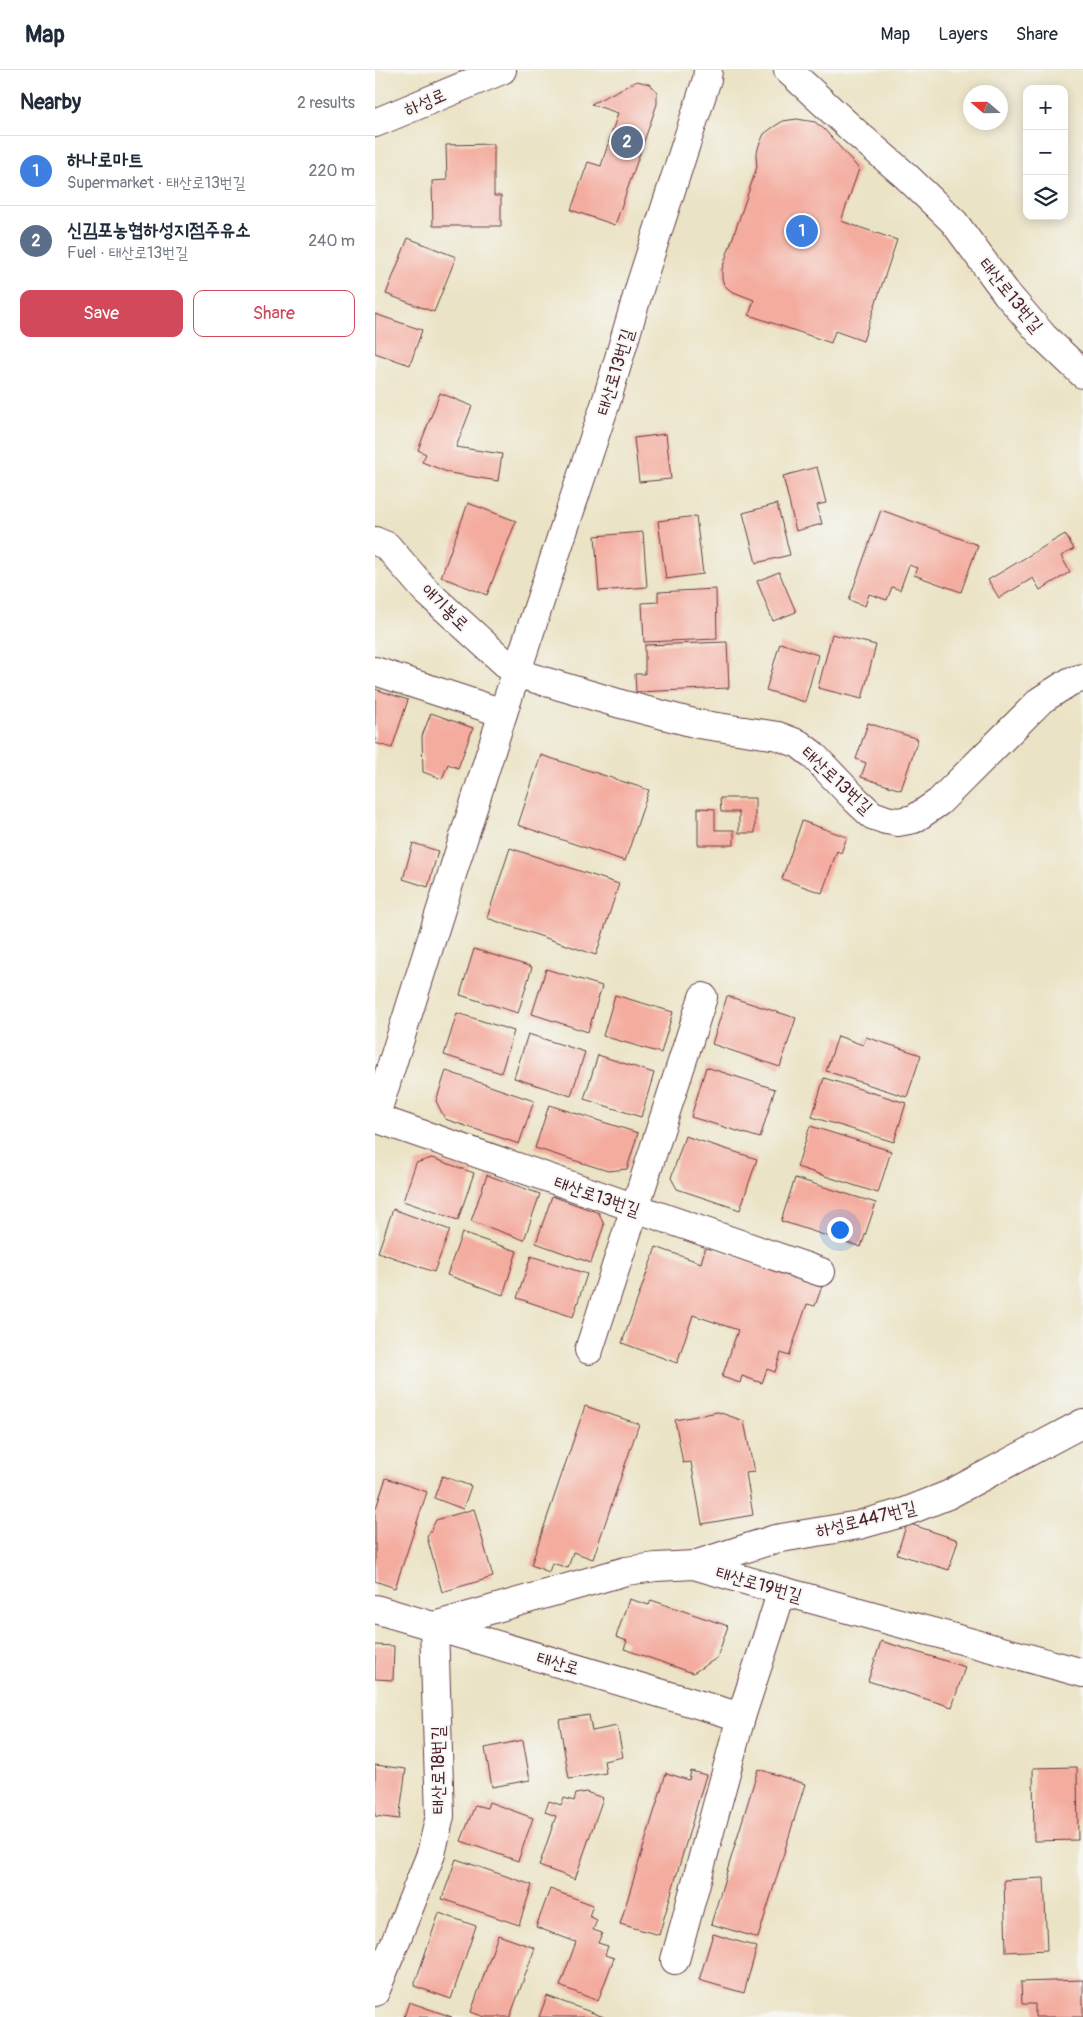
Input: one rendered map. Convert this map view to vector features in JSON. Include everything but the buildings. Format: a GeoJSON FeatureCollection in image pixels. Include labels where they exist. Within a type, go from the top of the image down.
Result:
{"type":"FeatureCollection","features":[{"type":"Feature","properties":{"kind":"street","name":"하성로"},"geometry":{"type":"LineString","coordinates":[[375,123],[502,70]]}},
{"type":"Feature","properties":{"kind":"street","name":"태산로13번길"},"geometry":{"type":"LineString","coordinates":[[708,70],[707,80],[641,283],[607,399],[503,713],[375,1118],[821,1272]]}},
{"type":"Feature","properties":{"kind":"street","name":"태산로13번길"},"geometry":{"type":"LineString","coordinates":[[788,70],[906,176],[954,222],[1013,301],[1044,337],[1083,374]]}},
{"type":"Feature","properties":{"kind":"street","name":"애기봉로"},"geometry":{"type":"LineString","coordinates":[[375,541],[387,546],[426,591],[517,673]]}},
{"type":"Feature","properties":{"kind":"street"},"geometry":{"type":"LineString","coordinates":[[375,671],[503,713]]}},
{"type":"Feature","properties":{"kind":"street","name":"태산로13번길"},"geometry":{"type":"LineString","coordinates":[[517,673],[621,704],[698,724],[778,736],[799,744],[812,754],[872,814],[886,820],[898,822],[914,819],[939,802],[1041,700],[1071,681],[1083,678]]}},
{"type":"Feature","properties":{"kind":"street"},"geometry":{"type":"LineString","coordinates":[[589,1350],[703,997]]}},
{"type":"Feature","properties":{"kind":"street","name":"하성로447번길"},"geometry":{"type":"LineString","coordinates":[[694,1565],[775,1539],[859,1525],[905,1512],[948,1495],[1083,1423]]}},
{"type":"Feature","properties":{"kind":"street","name":"태산로19번길"},"geometry":{"type":"LineString","coordinates":[[434,1626],[626,1571],[694,1565],[782,1591],[1083,1673]]}},
{"type":"Feature","properties":{"kind":"street"},"geometry":{"type":"LineString","coordinates":[[675,1960],[741,1717],[782,1591]]}},
{"type":"Feature","properties":{"kind":"street","name":"태산로"},"geometry":{"type":"LineString","coordinates":[[375,1609],[741,1717]]}},
{"type":"Feature","properties":{"kind":"street","name":"태산로18번길"},"geometry":{"type":"LineString","coordinates":[[375,1992],[431,1854],[440,1816],[434,1626]]}},
{"type":"Feature","properties":{"kind":"place","name":"신김포농협하성지점주유소"},"geometry":{"type":"Point","coordinates":[627,142]}},
{"type":"Feature","properties":{"kind":"place","name":"하나로마트"},"geometry":{"type":"Point","coordinates":[802,231]}}]}
